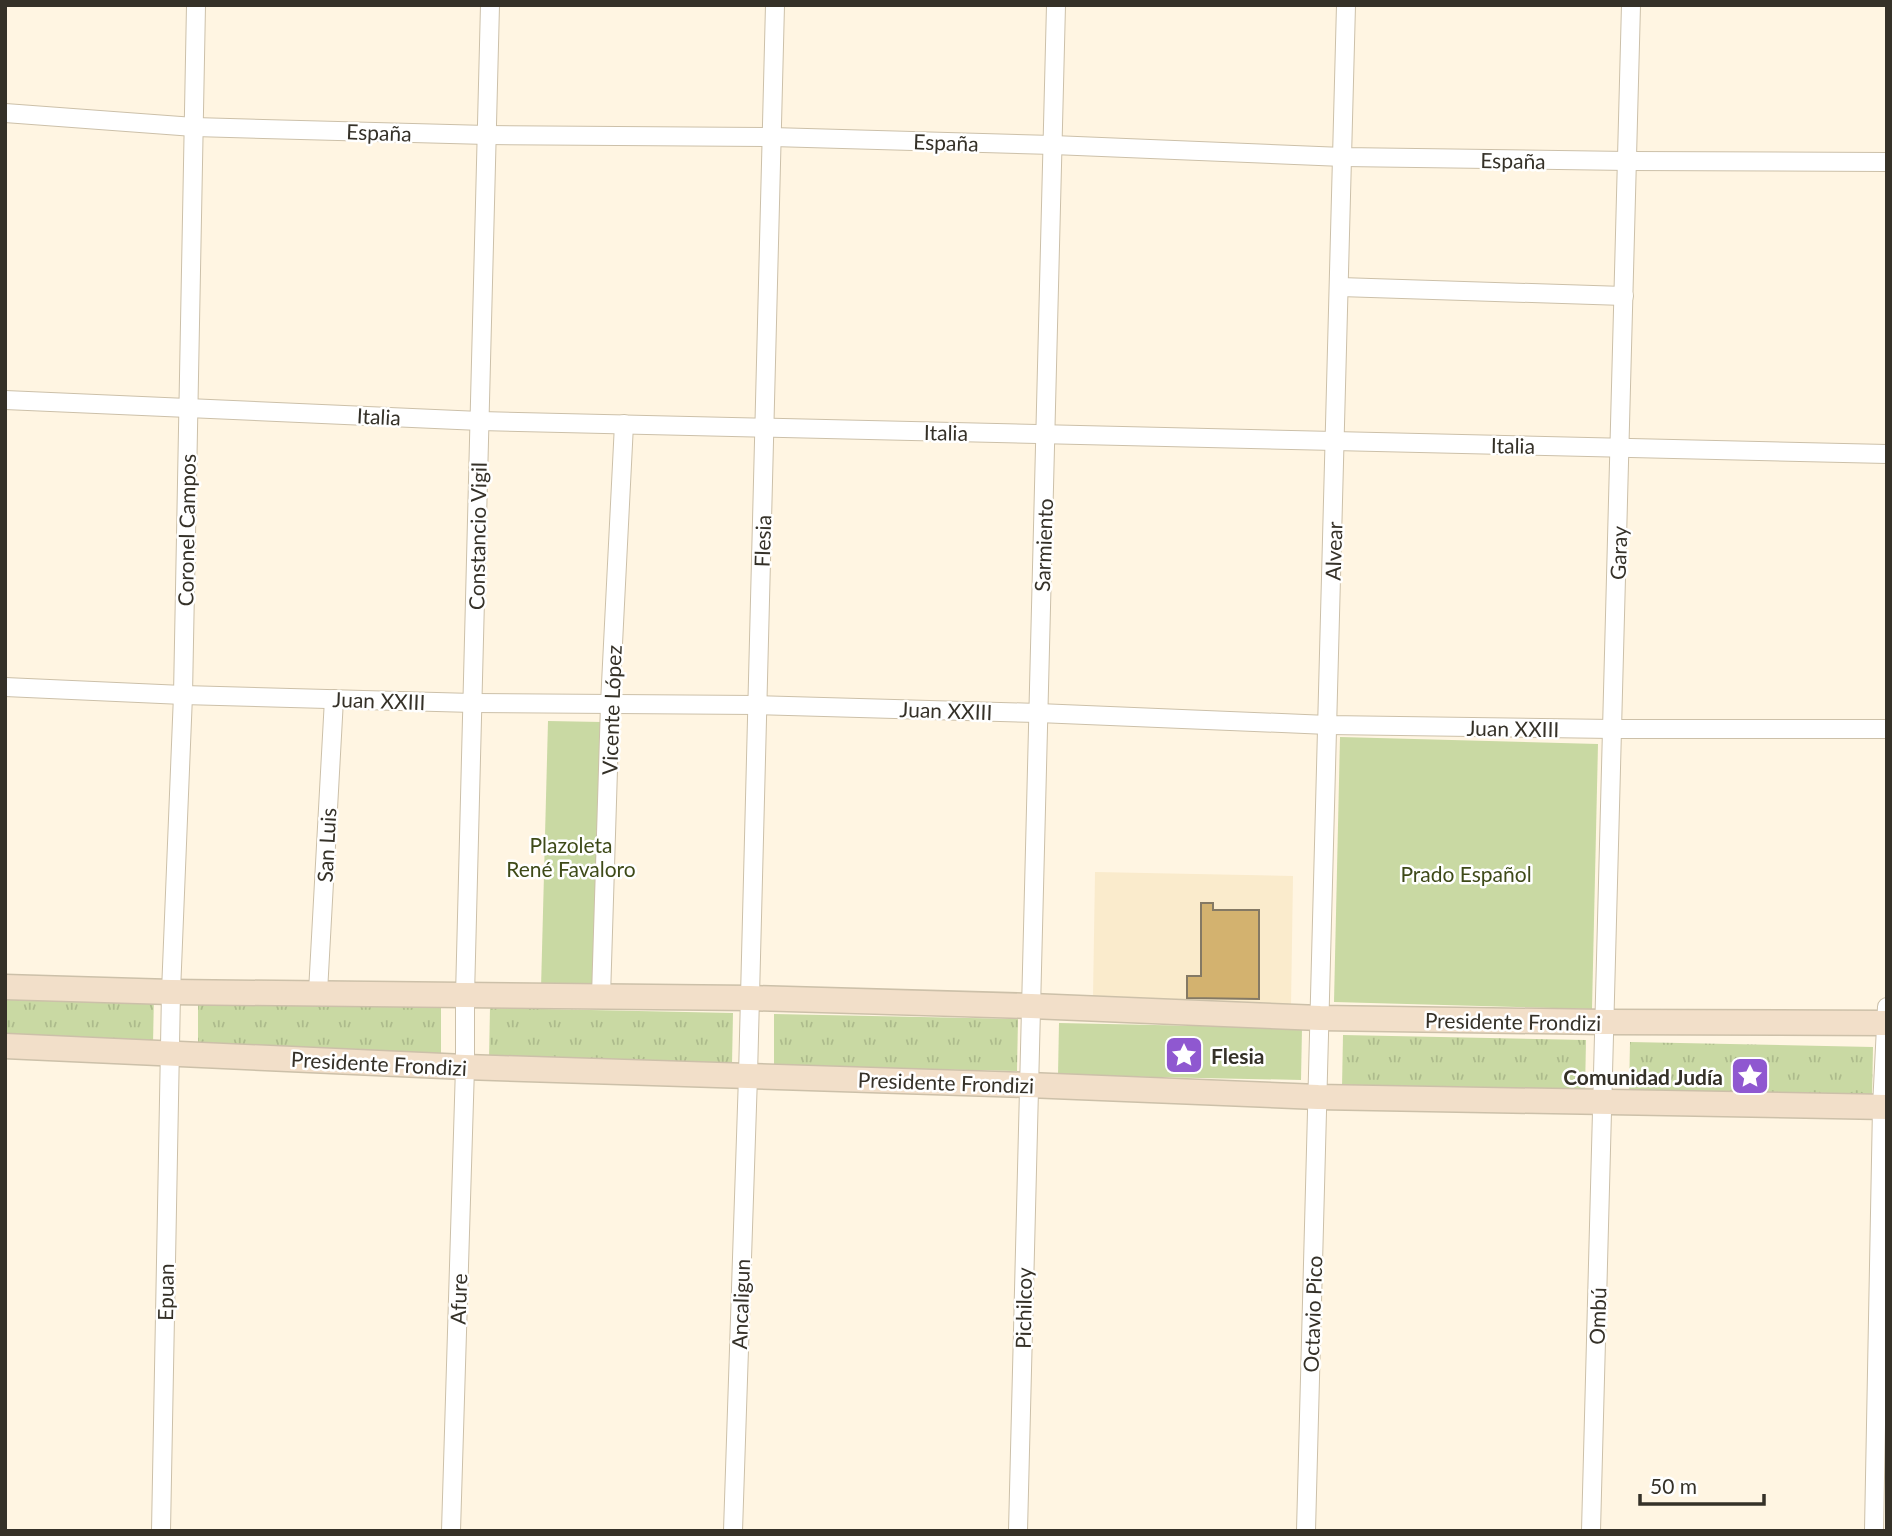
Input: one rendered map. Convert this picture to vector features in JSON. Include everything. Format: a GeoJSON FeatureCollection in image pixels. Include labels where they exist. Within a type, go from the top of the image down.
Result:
{"type":"FeatureCollection","features":[{"type":"Feature","properties":{"kind":"main road","name":"Presidente Frondizi"},"geometry":{"type":"LineString","coordinates":[[5,987],[170,992],[750,998],[1321,1018],[1886,1023]]}},
{"type":"Feature","properties":{"kind":"main road","name":"Presidente Frondizi"},"geometry":{"type":"LineString","coordinates":[[5,1046],[465,1067],[1028,1084],[1318,1097],[1884,1107]]}},
{"type":"Feature","properties":{"kind":"street","name":"Coronel Campos"},"geometry":{"type":"LineString","coordinates":[[170,1054],[170,992],[183,695],[196,5]]}},
{"type":"Feature","properties":{"kind":"street","name":"Constancio Vigil"},"geometry":{"type":"LineString","coordinates":[[465,1067],[490,5]]}},
{"type":"Feature","properties":{"kind":"street","name":"Flesia"},"geometry":{"type":"LineString","coordinates":[[748,1076],[775,5]]}},
{"type":"Feature","properties":{"kind":"street","name":"Sarmiento"},"geometry":{"type":"LineString","coordinates":[[1028,1084],[1056,5]]}},
{"type":"Feature","properties":{"kind":"street","name":"Alvear"},"geometry":{"type":"LineString","coordinates":[[1318,1097],[1346,5]]}},
{"type":"Feature","properties":{"kind":"street","name":"Garay"},"geometry":{"type":"LineString","coordinates":[[1603,1101],[1631,5]]}},
{"type":"Feature","properties":{"kind":"street","name":"España"},"geometry":{"type":"LineString","coordinates":[[5,113],[194,127],[487,135],[772,137],[1343,157],[1887,162]]}},
{"type":"Feature","properties":{"kind":"street"},"geometry":{"type":"LineString","coordinates":[[1340,287],[1624,296]]}},
{"type":"Feature","properties":{"kind":"street","name":"Italia"},"geometry":{"type":"LineString","coordinates":[[5,400],[480,421],[1887,454]]}},
{"type":"Feature","properties":{"kind":"street","name":"Vicente López"},"geometry":{"type":"LineString","coordinates":[[601,997],[610,704],[625,424]]}},
{"type":"Feature","properties":{"kind":"street","name":"Juan XXIII"},"geometry":{"type":"LineString","coordinates":[[5,687],[473,703],[757,705],[1038,713],[1328,725],[1887,730]]}},
{"type":"Feature","properties":{"kind":"street","name":"San Luis"},"geometry":{"type":"LineString","coordinates":[[318,992],[334,699]]}},
{"type":"Feature","properties":{"kind":"street"},"geometry":{"type":"LineString","coordinates":[[1874,1531],[1882,1390],[1887,1007]]}},
{"type":"Feature","properties":{"kind":"street","name":"Epuan"},"geometry":{"type":"LineString","coordinates":[[161,1531],[170,1054]]}},
{"type":"Feature","properties":{"kind":"street","name":"Afure"},"geometry":{"type":"LineString","coordinates":[[451,1531],[465,1067]]}},
{"type":"Feature","properties":{"kind":"street","name":"Ancaligun"},"geometry":{"type":"LineString","coordinates":[[733,1531],[748,1076]]}},
{"type":"Feature","properties":{"kind":"street","name":"Pichilcoy"},"geometry":{"type":"LineString","coordinates":[[1018,1531],[1028,1084]]}},
{"type":"Feature","properties":{"kind":"street","name":"Octavio Pico"},"geometry":{"type":"LineString","coordinates":[[1306,1531],[1318,1097]]}},
{"type":"Feature","properties":{"kind":"street","name":"Ombú"},"geometry":{"type":"LineString","coordinates":[[1591,1531],[1603,1101]]}},
{"type":"Feature","properties":{"kind":"shaded area"},"geometry":{"type":"Polygon","coordinates":[[[1095,872],[1293,876],[1291,1007],[1093,998],[1095,872]]]}},
{"type":"Feature","properties":{"kind":"green space","name":"Plazoleta René Favaloro"},"geometry":{"type":"Polygon","coordinates":[[[548,721],[602,722],[595,991],[541,989],[548,721]]]}},
{"type":"Feature","properties":{"kind":"green space","name":"Prado Español"},"geometry":{"type":"Polygon","coordinates":[[[1340,737],[1598,744],[1592,1009],[1334,1002],[1340,737]]]}},
{"type":"Feature","properties":{"kind":"green space"},"geometry":{"type":"Polygon","coordinates":[[[5,990],[154,993],[153,1045],[5,1042],[5,990]]]}},
{"type":"Feature","properties":{"kind":"green space"},"geometry":{"type":"Polygon","coordinates":[[[198,1000],[441,1005],[441,1057],[198,1052],[198,1000]]]}},
{"type":"Feature","properties":{"kind":"green space"},"geometry":{"type":"Polygon","coordinates":[[[490,1008],[733,1013],[732,1064],[489,1060],[490,1008]]]}},
{"type":"Feature","properties":{"kind":"green space"},"geometry":{"type":"Polygon","coordinates":[[[774,1014],[1018,1019],[1017,1071],[774,1066],[774,1014]]]}},
{"type":"Feature","properties":{"kind":"green space"},"geometry":{"type":"Polygon","coordinates":[[[1059,1023],[1302,1028],[1301,1080],[1058,1075],[1059,1023]]]}},
{"type":"Feature","properties":{"kind":"green space"},"geometry":{"type":"Polygon","coordinates":[[[1343,1035],[1586,1040],[1585,1092],[1342,1087],[1343,1035]]]}},
{"type":"Feature","properties":{"kind":"green space"},"geometry":{"type":"Polygon","coordinates":[[[1630,1042],[1873,1047],[1872,1099],[1629,1094],[1630,1042]]]}},
{"type":"Feature","properties":{"kind":"building"},"geometry":{"type":"Polygon","coordinates":[[[1201,903],[1213,903],[1213,910],[1259,910],[1259,999],[1187,998],[1187,976],[1201,976],[1201,903]]]}},
{"type":"Feature","properties":{"kind":"place","name":"Flesia"},"geometry":{"type":"Point","coordinates":[1184,1055]}},
{"type":"Feature","properties":{"kind":"place","name":"Comunidad Judía"},"geometry":{"type":"Point","coordinates":[1750,1076]}}]}
